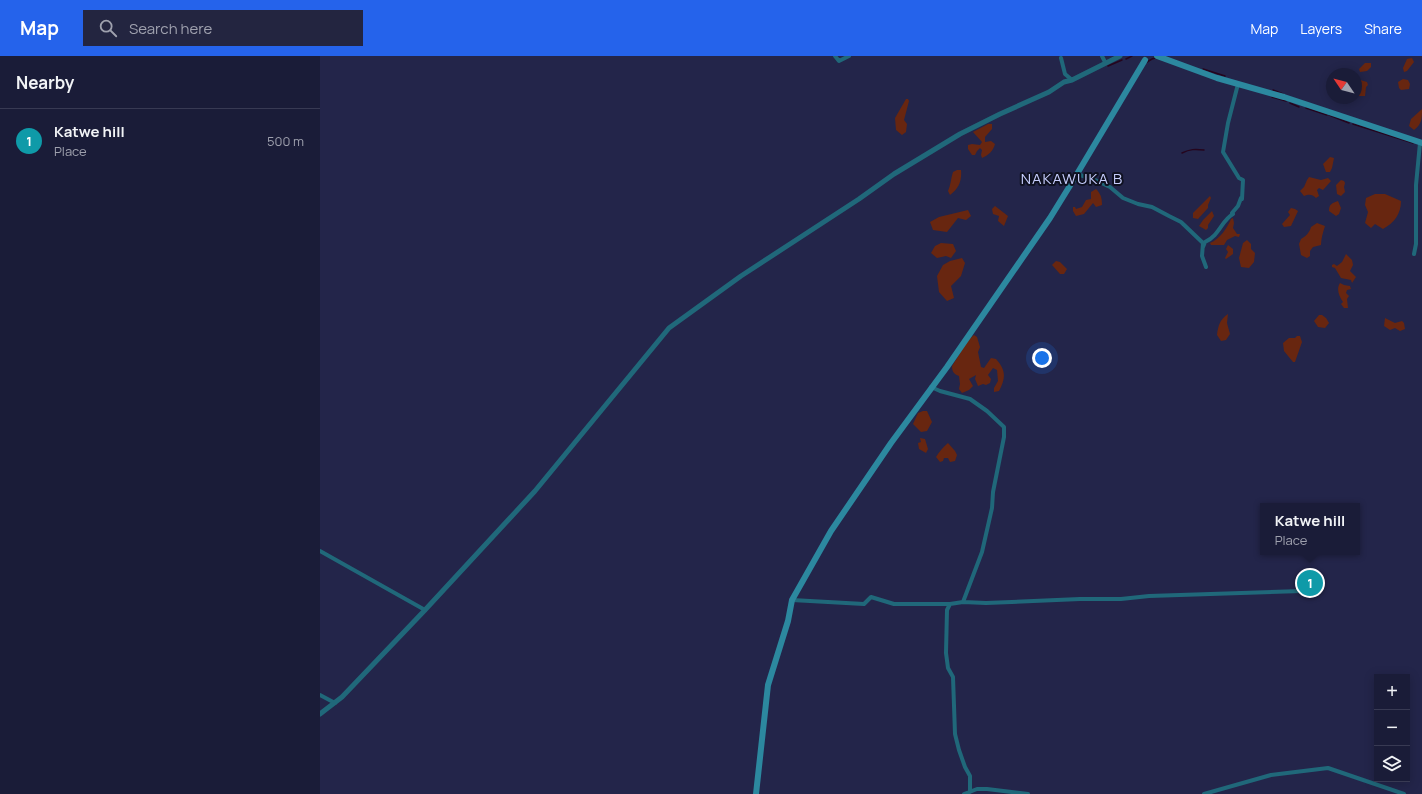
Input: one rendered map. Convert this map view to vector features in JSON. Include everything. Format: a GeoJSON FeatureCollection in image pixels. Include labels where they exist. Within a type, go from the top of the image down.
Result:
{"type":"FeatureCollection","features":[{"type":"Feature","properties":{"kind":"main road"},"geometry":{"type":"LineString","coordinates":[[1157,56],[1168,58],[1238,84],[1284,97],[1421,143]]}},
{"type":"Feature","properties":{"kind":"main road"},"geometry":{"type":"LineString","coordinates":[[756,794],[768,685],[788,620],[792,600],[831,531],[1035,240],[1077,174],[1143,57]]}},
{"type":"Feature","properties":{"kind":"street"},"geometry":{"type":"LineString","coordinates":[[835,56],[839,60],[849,56]]}},
{"type":"Feature","properties":{"kind":"street"},"geometry":{"type":"LineString","coordinates":[[1102,56],[1105,62]]}},
{"type":"Feature","properties":{"kind":"street"},"geometry":{"type":"LineString","coordinates":[[320,714],[342,697],[535,491],[669,328],[741,276],[894,174],[967,131],[1049,92],[1064,82],[1072,80],[1105,62],[1120,56]]}},
{"type":"Feature","properties":{"kind":"street"},"geometry":{"type":"LineString","coordinates":[[1061,58],[1065,74],[1072,80]]}},
{"type":"Feature","properties":{"kind":"street"},"geometry":{"type":"LineString","coordinates":[[1206,267],[1202,256],[1205,242],[1212,239],[1216,235],[1226,218],[1233,214],[1232,213],[1238,206],[1241,198],[1242,199],[1243,180],[1239,178],[1223,152],[1228,123],[1238,84]]}},
{"type":"Feature","properties":{"kind":"street"},"geometry":{"type":"LineString","coordinates":[[1414,254],[1416,244],[1416,185],[1421,143]]}},
{"type":"Feature","properties":{"kind":"street"},"geometry":{"type":"LineString","coordinates":[[1077,174],[1110,187],[1124,198],[1138,204],[1152,207],[1181,222],[1203,243],[1203,247]]}},
{"type":"Feature","properties":{"kind":"street"},"geometry":{"type":"LineString","coordinates":[[931,387],[970,399],[987,411],[1004,427],[1004,437],[993,492],[992,508],[982,552],[963,602]]}},
{"type":"Feature","properties":{"kind":"street"},"geometry":{"type":"LineString","coordinates":[[320,551],[425,610]]}},
{"type":"Feature","properties":{"kind":"street"},"geometry":{"type":"LineString","coordinates":[[792,600],[864,604],[871,597],[894,604],[950,604],[963,602],[986,603],[1120,599],[1149,596],[1302,591]]}},
{"type":"Feature","properties":{"kind":"street"},"geometry":{"type":"LineString","coordinates":[[950,604],[947,610],[946,653],[948,668],[953,677],[955,734],[965,767],[970,776],[970,792]]}},
{"type":"Feature","properties":{"kind":"street"},"geometry":{"type":"LineString","coordinates":[[320,695],[335,703]]}},
{"type":"Feature","properties":{"kind":"street"},"geometry":{"type":"LineString","coordinates":[[1204,794],[1271,775],[1328,768],[1404,794]]}},
{"type":"Feature","properties":{"kind":"street"},"geometry":{"type":"LineString","coordinates":[[964,794],[977,789],[1028,794]]}},
{"type":"Feature","properties":{"kind":"shaded area"},"geometry":{"type":"Polygon","coordinates":[[[1412,58],[1414,62],[1407,71],[1404,72],[1403,68],[1407,59],[1412,58]]]}},
{"type":"Feature","properties":{"kind":"shaded area"},"geometry":{"type":"Polygon","coordinates":[[[1365,63],[1371,63],[1371,67],[1367,71],[1362,72],[1362,68],[1360,68],[1365,63]]]}},
{"type":"Feature","properties":{"kind":"shaded area"},"geometry":{"type":"Polygon","coordinates":[[[1403,79],[1408,80],[1410,84],[1409,89],[1401,90],[1399,88],[1398,82],[1403,79]]]}},
{"type":"Feature","properties":{"kind":"shaded area"},"geometry":{"type":"Polygon","coordinates":[[[1362,80],[1367,82],[1368,85],[1366,87],[1365,96],[1362,96],[1362,80]]]}},
{"type":"Feature","properties":{"kind":"shaded area"},"geometry":{"type":"Polygon","coordinates":[[[906,99],[909,101],[904,120],[907,124],[906,132],[902,135],[896,130],[895,118],[906,99]]]}},
{"type":"Feature","properties":{"kind":"shaded area"},"geometry":{"type":"Polygon","coordinates":[[[1422,109],[1421,121],[1414,130],[1409,126],[1411,119],[1422,109]]]}},
{"type":"Feature","properties":{"kind":"shaded area"},"geometry":{"type":"Polygon","coordinates":[[[988,124],[992,124],[992,129],[985,137],[985,142],[991,141],[995,144],[992,151],[982,158],[982,150],[980,148],[975,155],[972,155],[968,149],[968,145],[980,145],[982,142],[973,132],[988,124]]]}},
{"type":"Feature","properties":{"kind":"shaded area"},"geometry":{"type":"Polygon","coordinates":[[[1330,157],[1334,158],[1332,168],[1330,172],[1326,172],[1323,164],[1330,157]]]}},
{"type":"Feature","properties":{"kind":"shaded area"},"geometry":{"type":"Polygon","coordinates":[[[957,170],[961,170],[960,181],[956,190],[950,195],[948,191],[952,174],[957,170]]]}},
{"type":"Feature","properties":{"kind":"shaded area"},"geometry":{"type":"Polygon","coordinates":[[[1309,177],[1321,180],[1328,178],[1331,181],[1323,190],[1319,188],[1317,190],[1319,196],[1316,198],[1310,195],[1304,196],[1300,191],[1304,187],[1309,177]]]}},
{"type":"Feature","properties":{"kind":"shaded area"},"geometry":{"type":"Polygon","coordinates":[[[1341,180],[1345,183],[1345,192],[1341,196],[1337,194],[1336,185],[1341,180]]]}},
{"type":"Feature","properties":{"kind":"shaded area"},"geometry":{"type":"Polygon","coordinates":[[[1096,189],[1101,196],[1102,205],[1096,207],[1093,203],[1084,214],[1076,216],[1073,211],[1073,207],[1076,209],[1082,207],[1086,200],[1091,199],[1091,192],[1096,189]]]}},
{"type":"Feature","properties":{"kind":"shaded area"},"geometry":{"type":"Polygon","coordinates":[[[1375,194],[1385,194],[1401,201],[1400,210],[1396,218],[1383,229],[1375,224],[1371,228],[1365,223],[1368,212],[1365,205],[1366,198],[1375,194]]]}},
{"type":"Feature","properties":{"kind":"shaded area"},"geometry":{"type":"Polygon","coordinates":[[[1210,196],[1211,198],[1208,208],[1198,219],[1193,218],[1193,213],[1210,196]]]}},
{"type":"Feature","properties":{"kind":"shaded area"},"geometry":{"type":"Polygon","coordinates":[[[1338,201],[1341,208],[1339,214],[1336,216],[1329,211],[1329,209],[1331,204],[1338,201]]]}},
{"type":"Feature","properties":{"kind":"shaded area"},"geometry":{"type":"Polygon","coordinates":[[[995,206],[1008,216],[1004,226],[998,221],[999,216],[993,214],[992,209],[995,206]]]}},
{"type":"Feature","properties":{"kind":"shaded area"},"geometry":{"type":"Polygon","coordinates":[[[1291,208],[1298,211],[1291,226],[1284,227],[1282,224],[1290,215],[1288,212],[1291,208]]]}},
{"type":"Feature","properties":{"kind":"shaded area"},"geometry":{"type":"Polygon","coordinates":[[[968,210],[971,216],[966,220],[958,218],[947,232],[933,230],[930,222],[939,217],[968,210]]]}},
{"type":"Feature","properties":{"kind":"shaded area"},"geometry":{"type":"Polygon","coordinates":[[[1212,211],[1214,216],[1206,230],[1199,226],[1212,211]]]}},
{"type":"Feature","properties":{"kind":"shaded area"},"geometry":{"type":"Polygon","coordinates":[[[1233,218],[1233,228],[1237,234],[1240,234],[1239,237],[1235,236],[1227,240],[1224,245],[1211,245],[1210,243],[1220,236],[1233,218]]]}},
{"type":"Feature","properties":{"kind":"shaded area"},"geometry":{"type":"Polygon","coordinates":[[[1317,223],[1325,226],[1321,245],[1313,247],[1310,251],[1310,256],[1307,258],[1301,255],[1299,244],[1301,239],[1310,231],[1311,227],[1317,223]]]}},
{"type":"Feature","properties":{"kind":"shaded area"},"geometry":{"type":"Polygon","coordinates":[[[1247,240],[1251,244],[1251,249],[1255,253],[1254,262],[1249,268],[1241,267],[1239,258],[1243,243],[1247,240]]]}},
{"type":"Feature","properties":{"kind":"shaded area"},"geometry":{"type":"Polygon","coordinates":[[[941,243],[953,244],[956,251],[951,258],[946,256],[937,258],[931,253],[935,246],[941,243]]]}},
{"type":"Feature","properties":{"kind":"shaded area"},"geometry":{"type":"Polygon","coordinates":[[[1228,245],[1233,249],[1233,254],[1226,259],[1225,258],[1228,252],[1226,249],[1228,245]]]}},
{"type":"Feature","properties":{"kind":"shaded area"},"geometry":{"type":"Polygon","coordinates":[[[1346,254],[1352,260],[1353,265],[1350,271],[1356,277],[1352,283],[1351,280],[1341,278],[1335,268],[1332,267],[1334,264],[1337,266],[1342,262],[1346,254]]]}},
{"type":"Feature","properties":{"kind":"shaded area"},"geometry":{"type":"Polygon","coordinates":[[[962,258],[965,263],[961,276],[951,286],[954,298],[947,301],[939,292],[937,276],[943,265],[950,261],[962,258]]]}},
{"type":"Feature","properties":{"kind":"shaded area"},"geometry":{"type":"Polygon","coordinates":[[[1056,261],[1060,262],[1067,269],[1064,274],[1060,274],[1052,265],[1056,261]]]}},
{"type":"Feature","properties":{"kind":"shaded area"},"geometry":{"type":"Polygon","coordinates":[[[1340,283],[1350,286],[1351,289],[1347,290],[1346,293],[1349,296],[1347,299],[1348,308],[1344,308],[1341,304],[1343,302],[1338,290],[1340,283]]]}},
{"type":"Feature","properties":{"kind":"shaded area"},"geometry":{"type":"Polygon","coordinates":[[[1228,314],[1227,323],[1230,334],[1226,340],[1221,341],[1217,335],[1218,329],[1221,320],[1228,314]]]}},
{"type":"Feature","properties":{"kind":"shaded area"},"geometry":{"type":"Polygon","coordinates":[[[1319,315],[1326,318],[1329,323],[1325,328],[1318,327],[1314,321],[1319,315]]]}},
{"type":"Feature","properties":{"kind":"shaded area"},"geometry":{"type":"Polygon","coordinates":[[[1385,318],[1395,323],[1402,321],[1405,329],[1400,331],[1395,328],[1390,330],[1384,326],[1385,318]]]}},
{"type":"Feature","properties":{"kind":"shaded area"},"geometry":{"type":"Polygon","coordinates":[[[974,335],[977,337],[980,347],[978,352],[981,367],[984,368],[991,358],[996,359],[1002,367],[1004,378],[999,391],[994,392],[994,388],[998,381],[997,370],[993,368],[988,375],[991,379],[990,383],[978,386],[975,379],[976,375],[969,379],[973,386],[969,390],[962,393],[959,389],[959,376],[952,370],[952,366],[969,339],[974,335]]]}},
{"type":"Feature","properties":{"kind":"shaded area"},"geometry":{"type":"Polygon","coordinates":[[[1300,336],[1302,342],[1295,362],[1293,362],[1284,351],[1283,343],[1289,338],[1295,338],[1300,336]]]}},
{"type":"Feature","properties":{"kind":"shaded area"},"geometry":{"type":"Polygon","coordinates":[[[927,411],[932,422],[927,431],[921,432],[913,424],[918,413],[927,411]]]}},
{"type":"Feature","properties":{"kind":"shaded area"},"geometry":{"type":"Polygon","coordinates":[[[920,438],[925,439],[928,449],[926,453],[919,449],[918,443],[921,442],[920,438]]]}},
{"type":"Feature","properties":{"kind":"shaded area"},"geometry":{"type":"Polygon","coordinates":[[[948,443],[957,455],[955,461],[950,462],[948,458],[944,458],[943,461],[940,462],[936,457],[948,443]]]}},
{"type":"Feature","properties":{"kind":"waterway"},"geometry":{"type":"LineString","coordinates":[[1126,59],[1132,56]]}},
{"type":"Feature","properties":{"kind":"waterway"},"geometry":{"type":"LineString","coordinates":[[1147,62],[1155,58]]}},
{"type":"Feature","properties":{"kind":"waterway"},"geometry":{"type":"LineString","coordinates":[[1108,66],[1122,60]]}},
{"type":"Feature","properties":{"kind":"waterway"},"geometry":{"type":"LineString","coordinates":[[1203,69],[1225,76]]}},
{"type":"Feature","properties":{"kind":"waterway"},"geometry":{"type":"LineString","coordinates":[[1273,90],[1283,94]]}},
{"type":"Feature","properties":{"kind":"waterway"},"geometry":{"type":"LineString","coordinates":[[1272,97],[1286,101]]}},
{"type":"Feature","properties":{"kind":"waterway"},"geometry":{"type":"LineString","coordinates":[[1290,103],[1299,107]]}},
{"type":"Feature","properties":{"kind":"waterway"},"geometry":{"type":"LineString","coordinates":[[1306,108],[1327,115]]}},
{"type":"Feature","properties":{"kind":"waterway"},"geometry":{"type":"LineString","coordinates":[[1329,115],[1349,123]]}},
{"type":"Feature","properties":{"kind":"waterway"},"geometry":{"type":"LineString","coordinates":[[1353,124],[1413,143]]}},
{"type":"Feature","properties":{"kind":"waterway"},"geometry":{"type":"LineString","coordinates":[[1182,153],[1198,149],[1204,150]]}},
{"type":"Feature","properties":{"kind":"place","name":"Katwe hill"},"geometry":{"type":"Point","coordinates":[1310,583]}},
{"type":"Feature","properties":{"kind":"district","name":"NAKAWUKA B"},"geometry":{"type":"Point","coordinates":[1072,179]}}]}
